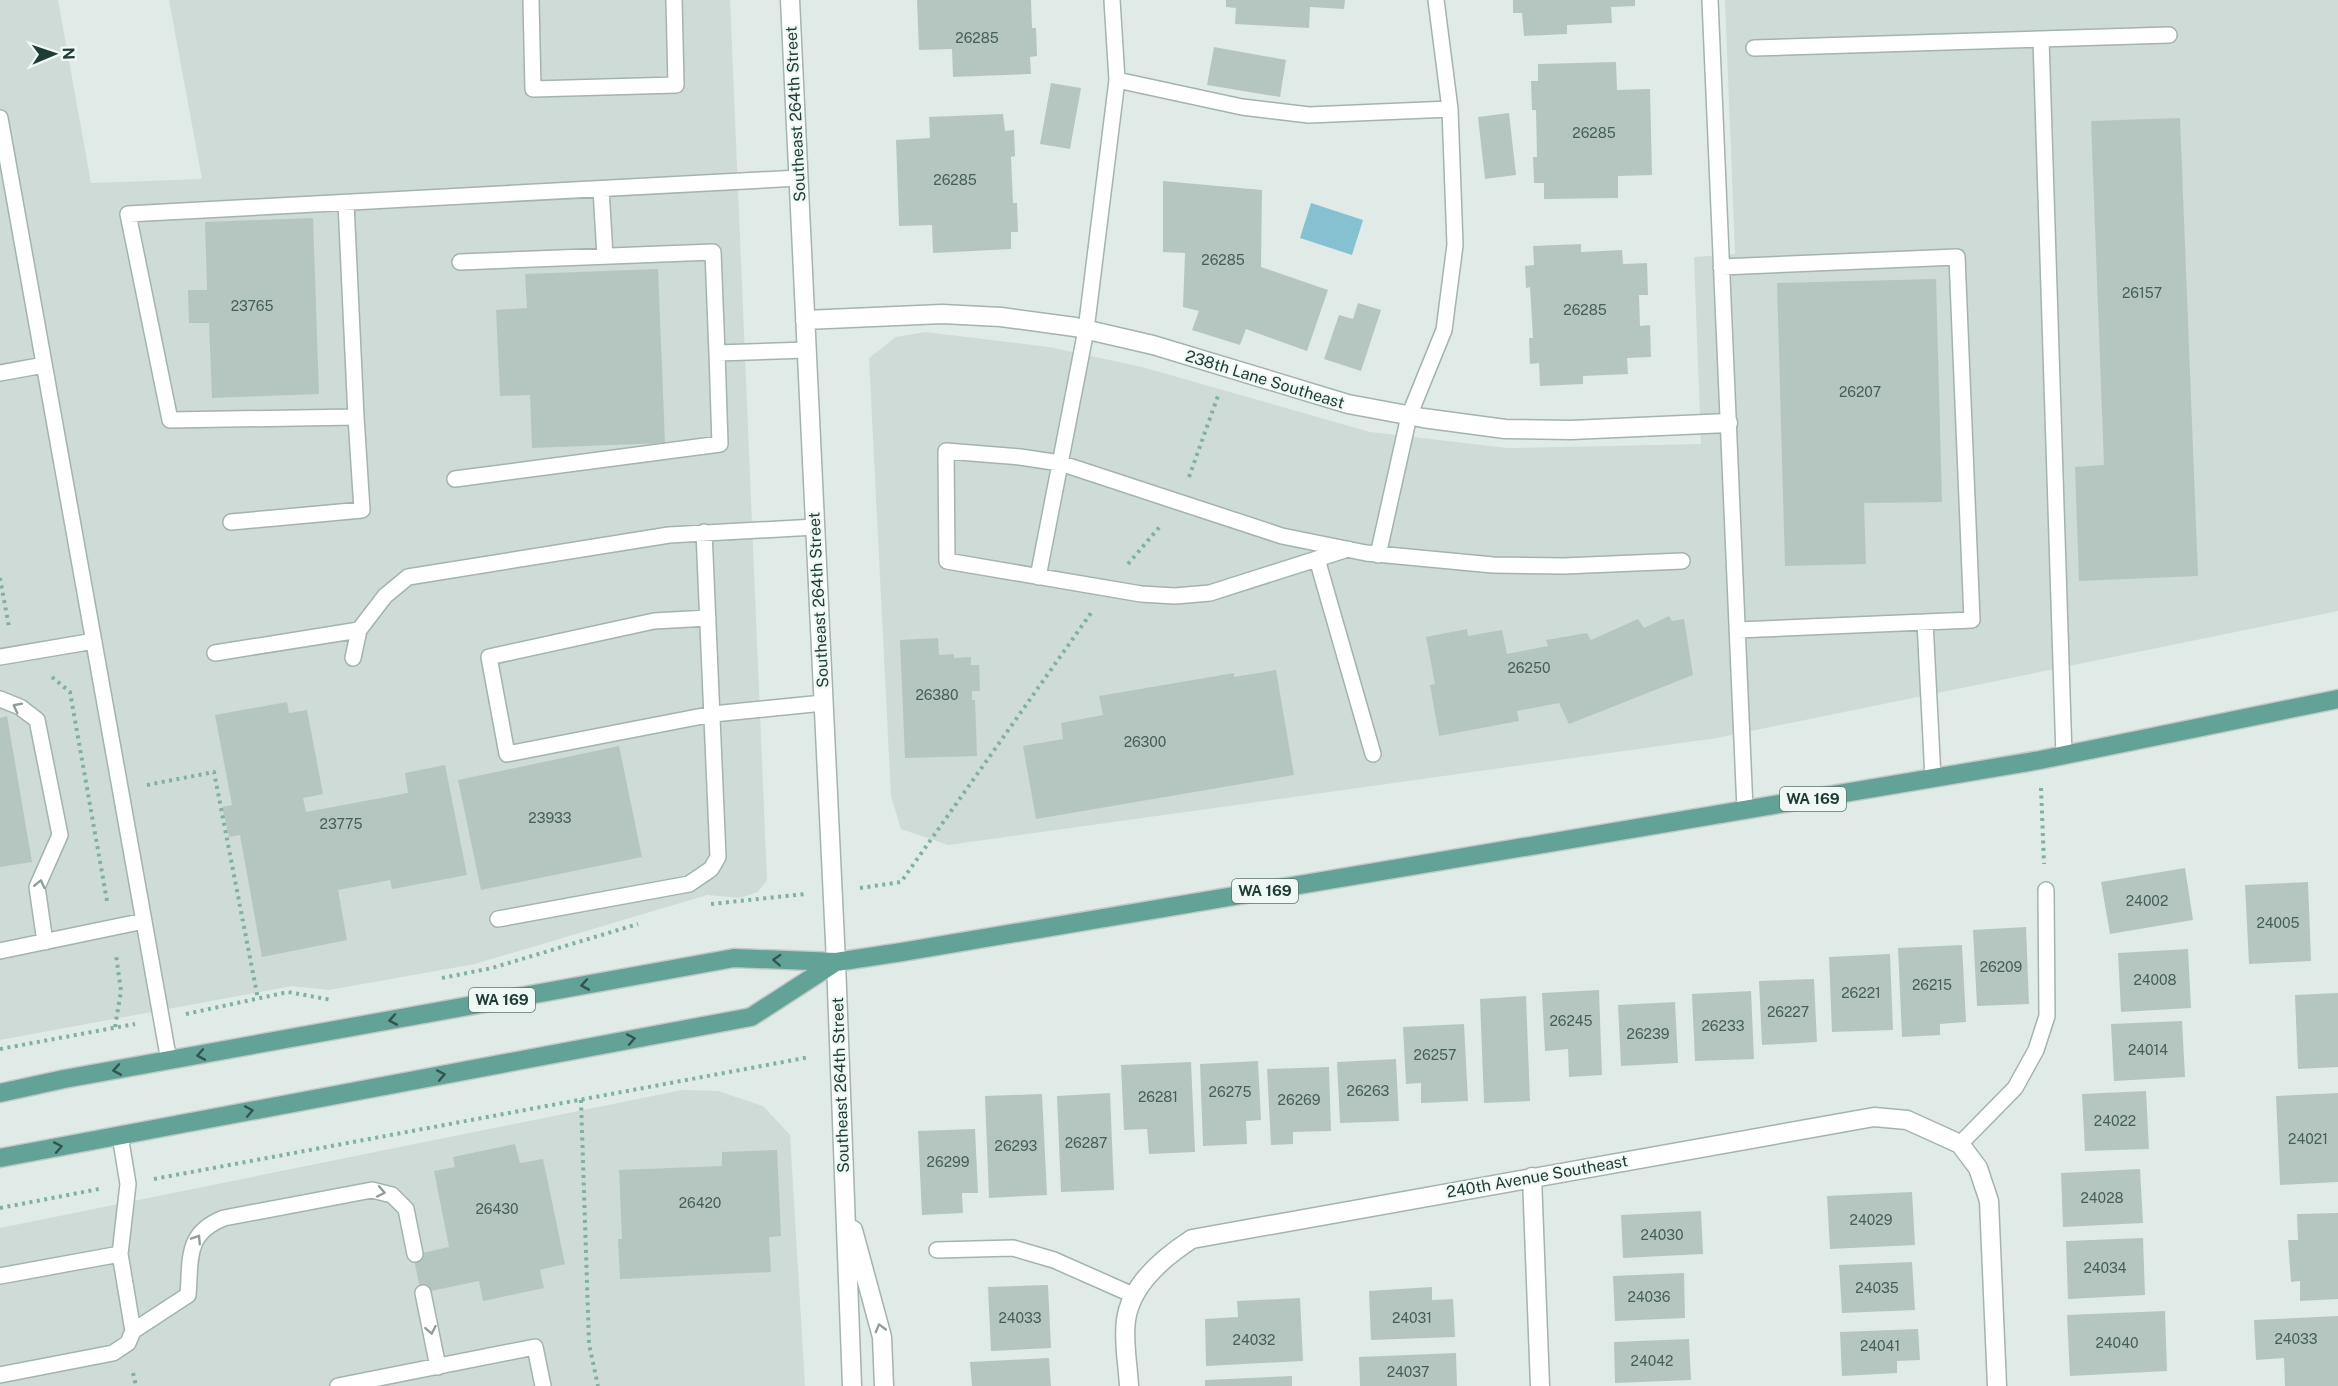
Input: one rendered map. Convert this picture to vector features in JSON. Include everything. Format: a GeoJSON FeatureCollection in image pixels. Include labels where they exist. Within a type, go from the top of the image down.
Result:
{"type":"FeatureCollection","features":[{"type":"Feature","properties":{"kind":"main road","name":"WA 169"},"geometry":{"type":"LineString","coordinates":[[0,1093],[64,1079],[734,958],[836,962],[2064,756],[2338,699]]}},
{"type":"Feature","properties":{"kind":"main road","name":"WA 169"},"geometry":{"type":"LineString","coordinates":[[0,1158],[751,1017],[836,962]]}},
{"type":"Feature","properties":{"kind":"street","name":"Southeast 264th Street"},"geometry":{"type":"LineString","coordinates":[[790,0],[836,962],[852,1386]]}},
{"type":"Feature","properties":{"kind":"street","name":"238th Lane Southeast"},"geometry":{"type":"LineString","coordinates":[[805,320],[942,314],[1001,317],[1086,330],[1152,345],[1348,405],[1505,429],[1570,430],[1728,423]]}},
{"type":"Feature","properties":{"kind":"street","name":"240th Avenue Southeast"},"geometry":{"type":"LineString","coordinates":[[1133,1295],[1165,1257],[1192,1239],[1874,1117],[1907,1120],[1960,1144]]}},
{"type":"Feature","properties":{"kind":"street"},"geometry":{"type":"LineString","coordinates":[[1960,1144],[1978,1168],[1989,1201],[1997,1386]]}},
{"type":"Feature","properties":{"kind":"street"},"geometry":{"type":"LineString","coordinates":[[1532,1177],[1540,1386]]}},
{"type":"Feature","properties":{"kind":"street","name":"Southeast 264th Street"},"geometry":{"type":"LineString","coordinates":[[845,1199],[882,1337],[884,1386]]}},
{"type":"Feature","properties":{"kind":"street"},"geometry":{"type":"LineString","coordinates":[[1129,1386],[1126,1320],[1133,1295]]}},
{"type":"Feature","properties":{"kind":"lane"},"geometry":{"type":"LineString","coordinates":[[531,0],[533,89],[676,85],[674,0]]}},
{"type":"Feature","properties":{"kind":"lane"},"geometry":{"type":"LineString","coordinates":[[1038,577],[1086,330],[1117,80],[1112,0]]}},
{"type":"Feature","properties":{"kind":"lane"},"geometry":{"type":"LineString","coordinates":[[1378,555],[1409,416],[1444,330],[1455,245],[1450,109],[1436,0]]}},
{"type":"Feature","properties":{"kind":"lane"},"geometry":{"type":"LineString","coordinates":[[1710,0],[1745,810]]}},
{"type":"Feature","properties":{"kind":"lane"},"geometry":{"type":"LineString","coordinates":[[1754,48],[2169,35]]}},
{"type":"Feature","properties":{"kind":"lane"},"geometry":{"type":"LineString","coordinates":[[2041,39],[2064,756]]}},
{"type":"Feature","properties":{"kind":"lane"},"geometry":{"type":"LineString","coordinates":[[1117,80],[1242,107],[1310,115],[1450,109]]}},
{"type":"Feature","properties":{"kind":"lane"},"geometry":{"type":"LineString","coordinates":[[0,118],[170,1061]]}},
{"type":"Feature","properties":{"kind":"lane"},"geometry":{"type":"LineString","coordinates":[[356,417],[170,420],[128,214],[799,178]]}},
{"type":"Feature","properties":{"kind":"lane"},"geometry":{"type":"LineString","coordinates":[[601,189],[605,256]]}},
{"type":"Feature","properties":{"kind":"lane"},"geometry":{"type":"LineString","coordinates":[[231,522],[362,510],[346,203]]}},
{"type":"Feature","properties":{"kind":"lane"},"geometry":{"type":"LineString","coordinates":[[455,479],[720,444],[713,252],[460,262]]}},
{"type":"Feature","properties":{"kind":"lane"},"geometry":{"type":"LineString","coordinates":[[1721,267],[1957,257],[1972,620],[1737,630]]}},
{"type":"Feature","properties":{"kind":"lane"},"geometry":{"type":"LineString","coordinates":[[717,353],[807,350]]}},
{"type":"Feature","properties":{"kind":"lane"},"geometry":{"type":"LineString","coordinates":[[0,373],[44,365]]}},
{"type":"Feature","properties":{"kind":"lane"},"geometry":{"type":"LineString","coordinates":[[1348,549],[1210,593],[1175,596],[1141,594],[947,561],[946,451],[1060,463],[1282,536],[1348,549],[1378,555],[1493,565],[1682,561]]}},
{"type":"Feature","properties":{"kind":"lane"},"geometry":{"type":"LineString","coordinates":[[353,658],[359,630],[385,596],[408,577],[669,535],[815,527]]}},
{"type":"Feature","properties":{"kind":"lane"},"geometry":{"type":"LineString","coordinates":[[498,919],[689,884],[711,869],[718,857],[704,532]]}},
{"type":"Feature","properties":{"kind":"lane"},"geometry":{"type":"LineString","coordinates":[[1317,559],[1373,753]]}},
{"type":"Feature","properties":{"kind":"lane"},"geometry":{"type":"LineString","coordinates":[[708,618],[654,621],[489,657],[507,754],[713,714],[823,703]]}},
{"type":"Feature","properties":{"kind":"lane"},"geometry":{"type":"LineString","coordinates":[[1925,622],[1933,778]]}},
{"type":"Feature","properties":{"kind":"lane"},"geometry":{"type":"LineString","coordinates":[[215,653],[359,630]]}},
{"type":"Feature","properties":{"kind":"lane"},"geometry":{"type":"LineString","coordinates":[[0,657],[94,640]]}},
{"type":"Feature","properties":{"kind":"lane"},"geometry":{"type":"LineString","coordinates":[[0,699],[20,707],[37,720],[60,835],[37,887],[45,942]]}},
{"type":"Feature","properties":{"kind":"lane"},"geometry":{"type":"LineString","coordinates":[[1960,1144],[2015,1088],[2039,1042],[2047,1016],[2046,890]]}},
{"type":"Feature","properties":{"kind":"lane"},"geometry":{"type":"LineString","coordinates":[[0,951],[144,921]]}},
{"type":"Feature","properties":{"kind":"lane"},"geometry":{"type":"LineString","coordinates":[[0,1375],[113,1353],[128,1343],[133,1331],[120,1254],[128,1184],[120,1135]]}},
{"type":"Feature","properties":{"kind":"lane"},"geometry":{"type":"LineString","coordinates":[[133,1331],[188,1295],[192,1245],[207,1224],[224,1218],[372,1190],[392,1195],[406,1209],[415,1254]]}},
{"type":"Feature","properties":{"kind":"lane"},"geometry":{"type":"LineString","coordinates":[[937,1250],[1013,1248],[1054,1260],[1133,1295]]}},
{"type":"Feature","properties":{"kind":"lane"},"geometry":{"type":"LineString","coordinates":[[0,1276],[120,1254]]}},
{"type":"Feature","properties":{"kind":"lane"},"geometry":{"type":"LineString","coordinates":[[423,1293],[438,1367]]}},
{"type":"Feature","properties":{"kind":"lane"},"geometry":{"type":"LineString","coordinates":[[338,1386],[535,1347],[543,1386]]}},
{"type":"Feature","properties":{"kind":"path"},"geometry":{"type":"LineString","coordinates":[[704,904],[901,882],[1107,588],[1180,503],[1228,368]]}},
{"type":"Feature","properties":{"kind":"path"},"geometry":{"type":"LineString","coordinates":[[2040,760],[2046,890]]}},
{"type":"Feature","properties":{"kind":"path"},"geometry":{"type":"LineString","coordinates":[[121,790],[214,772],[258,999]]}},
{"type":"Feature","properties":{"kind":"path"},"geometry":{"type":"LineString","coordinates":[[440,978],[492,968],[648,921]]}},
{"type":"Feature","properties":{"kind":"path"},"geometry":{"type":"LineString","coordinates":[[0,1049],[162,1019],[288,992],[334,1000]]}},
{"type":"Feature","properties":{"kind":"path"},"geometry":{"type":"LineString","coordinates":[[0,1208],[839,1052]]}},
{"type":"Feature","properties":{"kind":"path"},"geometry":{"type":"LineString","coordinates":[[581,1100],[589,1344],[598,1386]]}},
{"type":"Feature","properties":{"kind":"shaded area"},"geometry":{"type":"Polygon","coordinates":[[[0,0],[58,0],[91,183],[202,179],[169,0],[730,0],[767,880],[758,892],[740,898],[707,895],[475,964],[329,990],[292,986],[0,1040],[0,0]]]}},
{"type":"Feature","properties":{"kind":"shaded area"},"geometry":{"type":"Polygon","coordinates":[[[1725,0],[2338,0],[2338,611],[1717,738],[948,845],[901,829],[891,796],[869,358],[896,337],[925,332],[1049,347],[1142,367],[1370,432],[1508,448],[1701,444],[1694,257],[1735,254],[1725,0]]]}},
{"type":"Feature","properties":{"kind":"shaded area"},"geometry":{"type":"Polygon","coordinates":[[[682,1090],[718,1091],[763,1106],[790,1135],[805,1386],[0,1386],[0,1228],[682,1090]]]}},
{"type":"Feature","properties":{"kind":"water"},"geometry":{"type":"Polygon","coordinates":[[[1311,203],[1363,220],[1352,255],[1300,238],[1311,203]]]}},
{"type":"Feature","properties":{"kind":"building"},"geometry":{"type":"Polygon","coordinates":[[[917,0],[1031,0],[1032,28],[1036,28],[1037,56],[1030,57],[1031,74],[953,77],[952,49],[919,50],[917,0]]]}},
{"type":"Feature","properties":{"kind":"building"},"geometry":{"type":"Polygon","coordinates":[[[1226,0],[1345,0],[1344,9],[1310,7],[1309,28],[1235,24],[1236,8],[1226,7],[1226,0]]]}},
{"type":"Feature","properties":{"kind":"building"},"geometry":{"type":"Polygon","coordinates":[[[1513,0],[1635,0],[1635,6],[1611,7],[1612,23],[1567,25],[1567,34],[1524,36],[1522,13],[1513,13],[1513,0]]]}},
{"type":"Feature","properties":{"kind":"building"},"geometry":{"type":"Polygon","coordinates":[[[1214,47],[1286,60],[1280,97],[1207,85],[1214,47]]]}},
{"type":"Feature","properties":{"kind":"building"},"geometry":{"type":"Polygon","coordinates":[[[1616,62],[1617,90],[1650,89],[1652,175],[1618,176],[1618,198],[1544,199],[1544,183],[1534,183],[1533,157],[1537,157],[1536,110],[1532,110],[1531,81],[1538,81],[1538,64],[1616,62]]]}},
{"type":"Feature","properties":{"kind":"building"},"geometry":{"type":"Polygon","coordinates":[[[1051,83],[1081,88],[1070,149],[1040,144],[1051,83]]]}},
{"type":"Feature","properties":{"kind":"building"},"geometry":{"type":"Polygon","coordinates":[[[1509,113],[1516,175],[1485,179],[1478,117],[1509,113]]]}},
{"type":"Feature","properties":{"kind":"building"},"geometry":{"type":"Polygon","coordinates":[[[1003,114],[1005,131],[1014,130],[1015,156],[1011,157],[1013,203],[1017,203],[1018,232],[1011,232],[1011,249],[933,253],[932,225],[899,226],[896,140],[930,138],[929,117],[1003,114]]]}},
{"type":"Feature","properties":{"kind":"building"},"geometry":{"type":"Polygon","coordinates":[[[2180,118],[2198,576],[2079,581],[2075,467],[2104,465],[2091,121],[2180,118]]]}},
{"type":"Feature","properties":{"kind":"building"},"geometry":{"type":"Polygon","coordinates":[[[1163,181],[1262,190],[1261,267],[1328,290],[1307,351],[1246,329],[1240,345],[1192,330],[1199,311],[1183,307],[1185,253],[1163,252],[1163,181]]]}},
{"type":"Feature","properties":{"kind":"building"},"geometry":{"type":"Polygon","coordinates":[[[313,218],[319,394],[212,398],[209,323],[189,323],[188,290],[207,290],[205,222],[313,218]]]}},
{"type":"Feature","properties":{"kind":"building"},"geometry":{"type":"Polygon","coordinates":[[[1581,244],[1581,252],[1622,250],[1623,264],[1647,263],[1648,295],[1639,295],[1640,326],[1650,325],[1651,357],[1627,358],[1628,374],[1583,376],[1583,384],[1540,386],[1539,363],[1530,364],[1529,338],[1533,338],[1530,287],[1526,288],[1525,266],[1534,265],[1533,246],[1581,244]]]}},
{"type":"Feature","properties":{"kind":"building"},"geometry":{"type":"Polygon","coordinates":[[[658,269],[665,443],[532,448],[530,395],[500,396],[496,310],[527,308],[525,274],[658,269]]]}},
{"type":"Feature","properties":{"kind":"building"},"geometry":{"type":"Polygon","coordinates":[[[1936,279],[1942,502],[1864,503],[1866,564],[1785,566],[1777,283],[1936,279]]]}},
{"type":"Feature","properties":{"kind":"building"},"geometry":{"type":"Polygon","coordinates":[[[1358,303],[1381,310],[1361,371],[1324,359],[1339,315],[1353,319],[1358,303]]]}},
{"type":"Feature","properties":{"kind":"building"},"geometry":{"type":"Polygon","coordinates":[[[1669,616],[1672,621],[1684,619],[1693,675],[1569,724],[1559,703],[1517,711],[1519,721],[1439,736],[1430,685],[1435,684],[1426,637],[1467,629],[1468,636],[1502,630],[1507,654],[1548,646],[1546,640],[1587,633],[1591,640],[1638,619],[1644,628],[1669,616]]]}},
{"type":"Feature","properties":{"kind":"building"},"geometry":{"type":"Polygon","coordinates":[[[938,638],[939,655],[954,654],[954,658],[971,657],[971,665],[979,665],[980,691],[972,691],[972,700],[975,700],[977,756],[905,758],[900,640],[938,638]]]}},
{"type":"Feature","properties":{"kind":"building"},"geometry":{"type":"Polygon","coordinates":[[[1276,670],[1294,775],[1036,819],[1023,746],[1063,739],[1061,723],[1103,715],[1099,696],[1234,673],[1234,677],[1276,670]]]}},
{"type":"Feature","properties":{"kind":"building"},"geometry":{"type":"Polygon","coordinates":[[[287,702],[289,713],[307,710],[323,794],[303,798],[306,812],[408,793],[405,773],[445,765],[467,875],[392,889],[390,880],[338,890],[347,940],[262,957],[240,835],[229,837],[222,807],[232,805],[215,715],[287,702]]]}},
{"type":"Feature","properties":{"kind":"building"},"geometry":{"type":"Polygon","coordinates":[[[7,716],[32,862],[0,867],[0,718],[7,716]]]}},
{"type":"Feature","properties":{"kind":"building"},"geometry":{"type":"Polygon","coordinates":[[[619,746],[642,857],[481,890],[458,780],[619,746]]]}},
{"type":"Feature","properties":{"kind":"building"},"geometry":{"type":"Polygon","coordinates":[[[2185,868],[2193,920],[2110,934],[2101,882],[2185,868]]]}},
{"type":"Feature","properties":{"kind":"building"},"geometry":{"type":"Polygon","coordinates":[[[2308,882],[2311,961],[2249,964],[2245,885],[2308,882]]]}},
{"type":"Feature","properties":{"kind":"building"},"geometry":{"type":"Polygon","coordinates":[[[2026,927],[2029,1004],[1977,1006],[1973,930],[2026,927]]]}},
{"type":"Feature","properties":{"kind":"building"},"geometry":{"type":"Polygon","coordinates":[[[1962,945],[1966,1022],[1940,1024],[1940,1035],[1902,1037],[1898,948],[1962,945]]]}},
{"type":"Feature","properties":{"kind":"building"},"geometry":{"type":"Polygon","coordinates":[[[2188,949],[2191,1008],[2121,1012],[2118,953],[2188,949]]]}},
{"type":"Feature","properties":{"kind":"building"},"geometry":{"type":"Polygon","coordinates":[[[1890,954],[1893,1030],[1832,1032],[1829,957],[1890,954]]]}},
{"type":"Feature","properties":{"kind":"building"},"geometry":{"type":"Polygon","coordinates":[[[1814,979],[1817,1042],[1762,1045],[1759,981],[1814,979]]]}},
{"type":"Feature","properties":{"kind":"building"},"geometry":{"type":"Polygon","coordinates":[[[1599,990],[1602,1075],[1569,1077],[1568,1049],[1545,1051],[1542,993],[1599,990]]]}},
{"type":"Feature","properties":{"kind":"building"},"geometry":{"type":"Polygon","coordinates":[[[1751,991],[1754,1059],[1695,1061],[1692,994],[1751,991]]]}},
{"type":"Feature","properties":{"kind":"building"},"geometry":{"type":"Polygon","coordinates":[[[2338,993],[2338,1067],[2298,1069],[2295,995],[2338,993]]]}},
{"type":"Feature","properties":{"kind":"building"},"geometry":{"type":"Polygon","coordinates":[[[1526,996],[1530,1101],[1484,1103],[1480,999],[1526,996]]]}},
{"type":"Feature","properties":{"kind":"building"},"geometry":{"type":"Polygon","coordinates":[[[1675,1002],[1678,1063],[1621,1066],[1618,1005],[1675,1002]]]}},
{"type":"Feature","properties":{"kind":"building"},"geometry":{"type":"Polygon","coordinates":[[[2182,1021],[2185,1077],[2114,1081],[2111,1024],[2182,1021]]]}},
{"type":"Feature","properties":{"kind":"building"},"geometry":{"type":"Polygon","coordinates":[[[1464,1024],[1468,1101],[1421,1103],[1421,1083],[1406,1084],[1403,1027],[1464,1024]]]}},
{"type":"Feature","properties":{"kind":"building"},"geometry":{"type":"Polygon","coordinates":[[[1396,1059],[1399,1121],[1340,1123],[1337,1062],[1396,1059]]]}},
{"type":"Feature","properties":{"kind":"building"},"geometry":{"type":"Polygon","coordinates":[[[1258,1061],[1261,1120],[1246,1121],[1247,1144],[1203,1146],[1200,1064],[1258,1061]]]}},
{"type":"Feature","properties":{"kind":"building"},"geometry":{"type":"Polygon","coordinates":[[[1191,1062],[1195,1152],[1149,1154],[1147,1129],[1124,1130],[1121,1065],[1191,1062]]]}},
{"type":"Feature","properties":{"kind":"building"},"geometry":{"type":"Polygon","coordinates":[[[1329,1067],[1331,1131],[1293,1132],[1293,1144],[1271,1145],[1267,1069],[1329,1067]]]}},
{"type":"Feature","properties":{"kind":"building"},"geometry":{"type":"Polygon","coordinates":[[[2146,1091],[2149,1149],[2085,1151],[2082,1094],[2146,1091]]]}},
{"type":"Feature","properties":{"kind":"building"},"geometry":{"type":"Polygon","coordinates":[[[1110,1093],[1114,1190],[1061,1192],[1057,1096],[1110,1093]]]}},
{"type":"Feature","properties":{"kind":"building"},"geometry":{"type":"Polygon","coordinates":[[[2338,1093],[2338,1182],[2280,1185],[2276,1096],[2338,1093]]]}},
{"type":"Feature","properties":{"kind":"building"},"geometry":{"type":"Polygon","coordinates":[[[1042,1094],[1047,1195],[989,1198],[985,1096],[1042,1094]]]}},
{"type":"Feature","properties":{"kind":"building"},"geometry":{"type":"Polygon","coordinates":[[[975,1129],[978,1193],[962,1193],[963,1213],[922,1215],[918,1131],[975,1129]]]}},
{"type":"Feature","properties":{"kind":"building"},"geometry":{"type":"Polygon","coordinates":[[[515,1144],[520,1163],[543,1159],[565,1264],[540,1270],[544,1288],[483,1301],[479,1281],[421,1293],[413,1255],[449,1247],[434,1171],[455,1167],[453,1157],[515,1144]]]}},
{"type":"Feature","properties":{"kind":"building"},"geometry":{"type":"Polygon","coordinates":[[[777,1150],[781,1236],[769,1237],[771,1272],[620,1279],[618,1239],[622,1239],[619,1170],[722,1166],[722,1152],[777,1150]]]}},
{"type":"Feature","properties":{"kind":"building"},"geometry":{"type":"Polygon","coordinates":[[[2140,1169],[2143,1223],[2063,1227],[2061,1173],[2140,1169]]]}},
{"type":"Feature","properties":{"kind":"building"},"geometry":{"type":"Polygon","coordinates":[[[1912,1192],[1915,1245],[1830,1249],[1827,1196],[1912,1192]]]}},
{"type":"Feature","properties":{"kind":"building"},"geometry":{"type":"Polygon","coordinates":[[[1701,1211],[1703,1254],[1623,1258],[1621,1215],[1701,1211]]]}},
{"type":"Feature","properties":{"kind":"building"},"geometry":{"type":"Polygon","coordinates":[[[2338,1213],[2338,1299],[2300,1301],[2300,1281],[2291,1282],[2288,1240],[2298,1240],[2297,1214],[2338,1213]]]}},
{"type":"Feature","properties":{"kind":"building"},"geometry":{"type":"Polygon","coordinates":[[[2143,1238],[2145,1295],[2068,1299],[2066,1241],[2143,1238]]]}},
{"type":"Feature","properties":{"kind":"building"},"geometry":{"type":"Polygon","coordinates":[[[1912,1262],[1915,1310],[1842,1313],[1839,1265],[1912,1262]]]}},
{"type":"Feature","properties":{"kind":"building"},"geometry":{"type":"Polygon","coordinates":[[[1684,1273],[1685,1318],[1615,1321],[1613,1276],[1684,1273]]]}},
{"type":"Feature","properties":{"kind":"building"},"geometry":{"type":"Polygon","coordinates":[[[1048,1285],[1051,1348],[991,1351],[988,1287],[1048,1285]]]}},
{"type":"Feature","properties":{"kind":"building"},"geometry":{"type":"Polygon","coordinates":[[[1432,1287],[1432,1300],[1453,1299],[1455,1337],[1371,1340],[1369,1291],[1432,1287]]]}},
{"type":"Feature","properties":{"kind":"building"},"geometry":{"type":"Polygon","coordinates":[[[1300,1298],[1303,1361],[1206,1366],[1205,1319],[1238,1317],[1237,1301],[1300,1298]]]}},
{"type":"Feature","properties":{"kind":"building"},"geometry":{"type":"Polygon","coordinates":[[[2165,1311],[2167,1371],[2070,1376],[2067,1315],[2165,1311]]]}},
{"type":"Feature","properties":{"kind":"building"},"geometry":{"type":"Polygon","coordinates":[[[2338,1316],[2338,1386],[2285,1386],[2284,1358],[2256,1360],[2254,1320],[2338,1316]]]}},
{"type":"Feature","properties":{"kind":"building"},"geometry":{"type":"Polygon","coordinates":[[[1918,1329],[1920,1360],[1897,1361],[1897,1373],[1842,1376],[1840,1332],[1918,1329]]]}},
{"type":"Feature","properties":{"kind":"building"},"geometry":{"type":"Polygon","coordinates":[[[1689,1339],[1691,1380],[1615,1383],[1614,1342],[1689,1339]]]}},
{"type":"Feature","properties":{"kind":"building"},"geometry":{"type":"Polygon","coordinates":[[[1456,1353],[1457,1386],[1360,1386],[1359,1357],[1456,1353]]]}},
{"type":"Feature","properties":{"kind":"building"},"geometry":{"type":"Polygon","coordinates":[[[1049,1358],[1051,1386],[972,1386],[970,1362],[1049,1358]]]}},
{"type":"Feature","properties":{"kind":"building"},"geometry":{"type":"Polygon","coordinates":[[[1292,1376],[1292,1386],[1205,1386],[1205,1380],[1292,1376]]]}}]}
